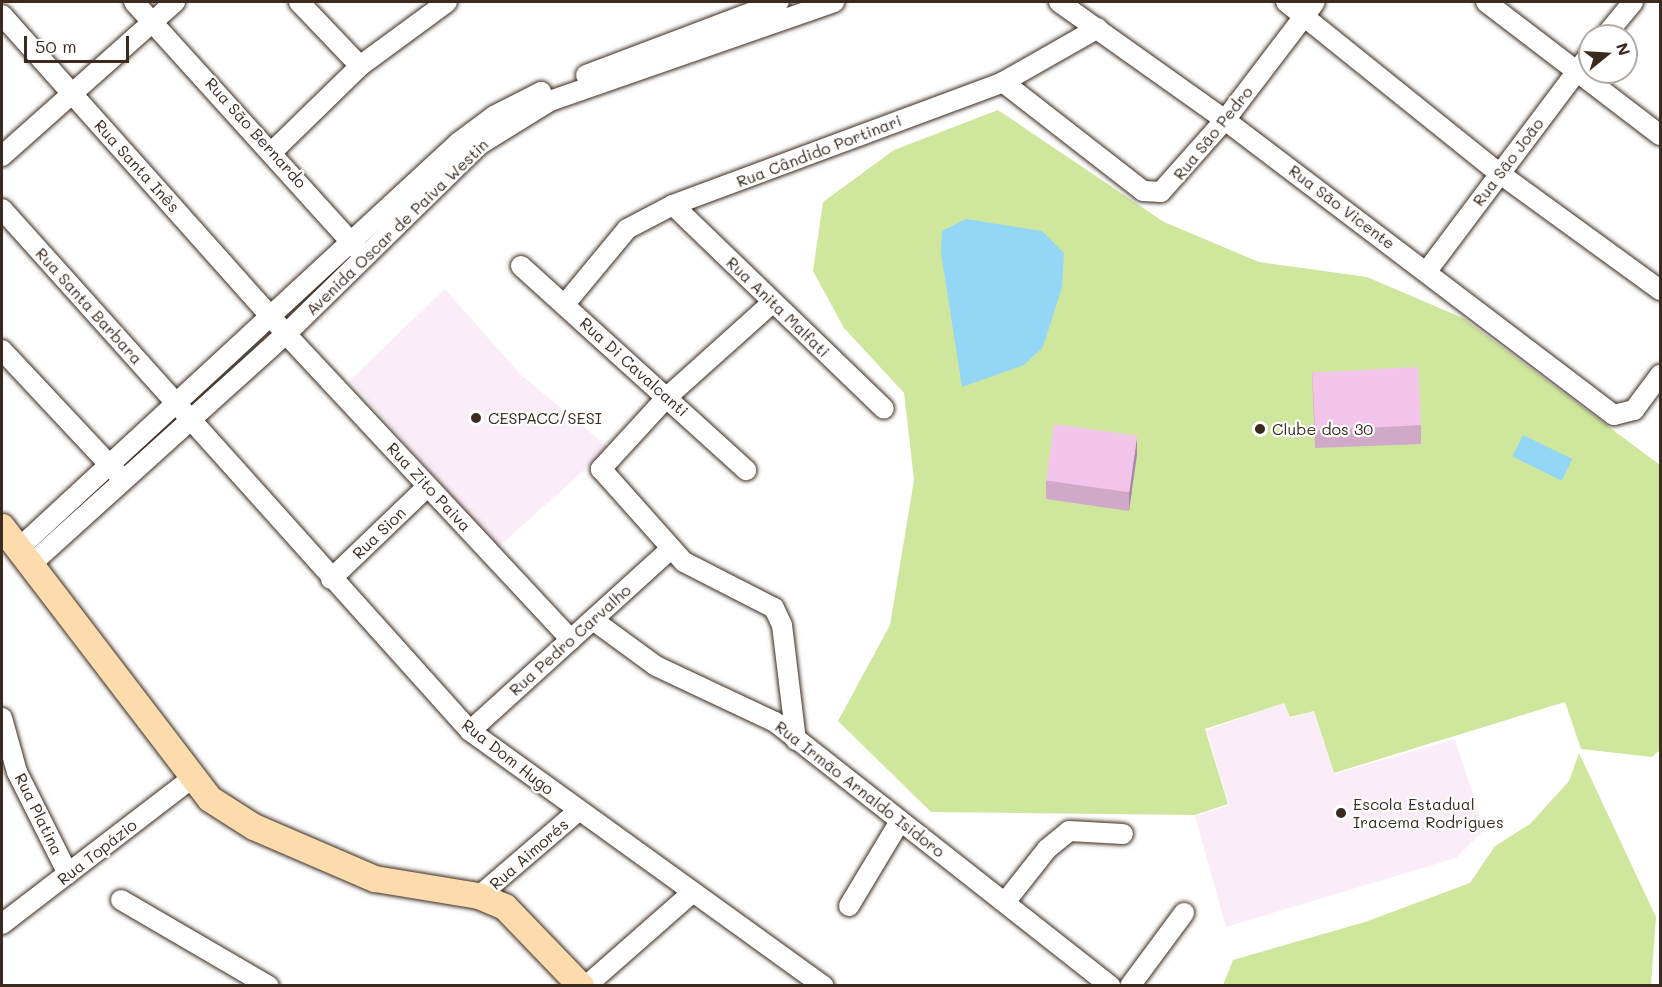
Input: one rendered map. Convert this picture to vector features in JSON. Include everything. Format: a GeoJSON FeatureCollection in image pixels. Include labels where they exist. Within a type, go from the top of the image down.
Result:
{"type":"FeatureCollection","features":[{"type":"Feature","properties":{"kind":"main road"},"geometry":{"type":"LineString","coordinates":[[2,527],[210,799],[254,827],[375,879],[479,896],[521,921],[581,986]]}},
{"type":"Feature","properties":{"kind":"street","name":"Rua São Bernardo"},"geometry":{"type":"LineString","coordinates":[[134,2],[273,151],[363,258]]}},
{"type":"Feature","properties":{"kind":"street"},"geometry":{"type":"LineString","coordinates":[[2,156],[175,2]]}},
{"type":"Feature","properties":{"kind":"street"},"geometry":{"type":"LineString","coordinates":[[299,2],[360,66]]}},
{"type":"Feature","properties":{"kind":"street"},"geometry":{"type":"LineString","coordinates":[[273,151],[360,66],[447,2]]}},
{"type":"Feature","properties":{"kind":"street","name":"Avenida Oscar de Paiva Westin"},"geometry":{"type":"LineString","coordinates":[[24,557],[115,471],[176,402],[273,318],[350,241],[459,142],[494,116],[780,2]]}},
{"type":"Feature","properties":{"kind":"street","name":"Avenida Oscar de Paiva Westin"},"geometry":{"type":"LineString","coordinates":[[758,12],[834,2]]}},
{"type":"Feature","properties":{"kind":"street","name":"Rua São Vicente"},"geometry":{"type":"LineString","coordinates":[[1059,2],[1225,120],[1622,417],[1634,410],[1660,375]]}},
{"type":"Feature","properties":{"kind":"street"},"geometry":{"type":"LineString","coordinates":[[1286,2],[1310,8],[1499,172],[1660,290]]}},
{"type":"Feature","properties":{"kind":"street"},"geometry":{"type":"LineString","coordinates":[[1486,2],[1660,135]]}},
{"type":"Feature","properties":{"kind":"street"},"geometry":{"type":"LineString","coordinates":[[1615,24],[1633,2]]}},
{"type":"Feature","properties":{"kind":"street","name":"Rua São Pedro"},"geometry":{"type":"LineString","coordinates":[[1003,82],[1152,194],[1170,187],[1225,120],[1310,8]]}},
{"type":"Feature","properties":{"kind":"street","name":"Rua Santa Inês"},"geometry":{"type":"LineString","coordinates":[[2,15],[286,334]]}},
{"type":"Feature","properties":{"kind":"street","name":"Rua Cândido Portinari"},"geometry":{"type":"LineString","coordinates":[[565,304],[627,229],[673,205],[1003,82],[1098,28]]}},
{"type":"Feature","properties":{"kind":"street","name":"Rua São João"},"geometry":{"type":"LineString","coordinates":[[1427,271],[1578,69]]}},
{"type":"Feature","properties":{"kind":"street","name":"Avenida Oscar de Paiva Westin"},"geometry":{"type":"LineString","coordinates":[[115,471],[192,420],[286,334],[479,145],[548,96]]}},
{"type":"Feature","properties":{"kind":"street","name":"Rua Anita Malfati"},"geometry":{"type":"LineString","coordinates":[[673,205],[884,409]]}},
{"type":"Feature","properties":{"kind":"street","name":"Rua Santa Barbara"},"geometry":{"type":"LineString","coordinates":[[2,210],[192,420]]}},
{"type":"Feature","properties":{"kind":"street","name":"Rua Di Cavalcanti"},"geometry":{"type":"LineString","coordinates":[[521,266],[746,470]]}},
{"type":"Feature","properties":{"kind":"street"},"geometry":{"type":"LineString","coordinates":[[772,302],[667,398],[600,469],[671,549],[710,579],[774,608],[782,625],[796,740]]}},
{"type":"Feature","properties":{"kind":"street","name":"Rua Zito Paiva"},"geometry":{"type":"LineString","coordinates":[[286,334],[572,640]]}},
{"type":"Feature","properties":{"kind":"street"},"geometry":{"type":"LineString","coordinates":[[2,350],[115,471]]}},
{"type":"Feature","properties":{"kind":"street","name":"Rua Dom Hugo"},"geometry":{"type":"LineString","coordinates":[[192,420],[331,579],[470,731],[824,986]]}},
{"type":"Feature","properties":{"kind":"street","name":"Rua Sion"},"geometry":{"type":"LineString","coordinates":[[331,579],[428,486]]}},
{"type":"Feature","properties":{"kind":"street","name":"Rua Pedro Carvalho"},"geometry":{"type":"LineString","coordinates":[[470,731],[671,549]]}},
{"type":"Feature","properties":{"kind":"street","name":"Rua Irmão Arnaldo Isidoro"},"geometry":{"type":"LineString","coordinates":[[593,620],[656,666],[750,709],[796,740],[1006,901],[1098,981]]}},
{"type":"Feature","properties":{"kind":"street","name":"Rua Platina"},"geometry":{"type":"LineString","coordinates":[[2,718],[17,772],[68,874]]}},
{"type":"Feature","properties":{"kind":"street","name":"Rua Topázio"},"geometry":{"type":"LineString","coordinates":[[2,924],[192,778]]}},
{"type":"Feature","properties":{"kind":"street","name":"Rua Aimorés"},"geometry":{"type":"LineString","coordinates":[[479,896],[578,811]]}},
{"type":"Feature","properties":{"kind":"street"},"geometry":{"type":"LineString","coordinates":[[849,906],[900,820]]}},
{"type":"Feature","properties":{"kind":"street"},"geometry":{"type":"LineString","coordinates":[[1006,901],[1069,831],[1123,834]]}},
{"type":"Feature","properties":{"kind":"street"},"geometry":{"type":"LineString","coordinates":[[586,986],[693,892]]}},
{"type":"Feature","properties":{"kind":"street"},"geometry":{"type":"LineString","coordinates":[[121,900],[269,986]]}},
{"type":"Feature","properties":{"kind":"street"},"geometry":{"type":"LineString","coordinates":[[1131,986],[1184,913]]}},
{"type":"Feature","properties":{"kind":"shaded area","name":"CESPACC/SESI"},"geometry":{"type":"Polygon","coordinates":[[[445,289],[520,374],[609,448],[497,548],[350,380],[445,289]]]}},
{"type":"Feature","properties":{"kind":"shaded area","name":"Escola Estadual Iracema Rodrigues"},"geometry":{"type":"Polygon","coordinates":[[[1284,703],[1290,718],[1314,711],[1334,774],[1455,739],[1484,830],[1456,858],[1226,927],[1195,816],[1229,805],[1206,730],[1284,703]]]}},
{"type":"Feature","properties":{"kind":"green space","name":"Clube dos 30"},"geometry":{"type":"Polygon","coordinates":[[[998,110],[1164,222],[1259,262],[1367,277],[1463,318],[1660,465],[1660,750],[1652,757],[1581,749],[1565,702],[1334,773],[1314,711],[1290,717],[1284,703],[1205,729],[1228,804],[1195,815],[931,812],[838,721],[890,625],[914,480],[904,393],[844,328],[813,271],[823,202],[894,150],[998,110]]]}},
{"type":"Feature","properties":{"kind":"green space"},"geometry":{"type":"Polygon","coordinates":[[[1579,753],[1656,917],[1651,985],[1223,985],[1233,960],[1365,922],[1470,883],[1495,846],[1530,824],[1569,781],[1579,753]]]}},
{"type":"Feature","properties":{"kind":"water"},"geometry":{"type":"Polygon","coordinates":[[[966,219],[1042,231],[1064,253],[1062,287],[1043,347],[1024,365],[962,387],[941,253],[942,231],[966,219]]]}},
{"type":"Feature","properties":{"kind":"water"},"geometry":{"type":"Polygon","coordinates":[[[1523,435],[1572,459],[1562,481],[1512,457],[1523,435]]]}},
{"type":"Feature","properties":{"kind":"building"},"geometry":{"type":"Polygon","coordinates":[[[1418,367],[1421,425],[1315,430],[1312,373],[1418,367]]]}},
{"type":"Feature","properties":{"kind":"building"},"geometry":{"type":"Polygon","coordinates":[[[1054,424],[1137,436],[1129,492],[1046,480],[1054,424]]]}},
{"type":"Feature","properties":{"kind":"place","name":"CESPACC/SESI"},"geometry":{"type":"Point","coordinates":[476,418]}},
{"type":"Feature","properties":{"kind":"place","name":"Clube dos 30"},"geometry":{"type":"Point","coordinates":[1260,429]}},
{"type":"Feature","properties":{"kind":"place","name":"Escola Estadual Iracema Rodrigues"},"geometry":{"type":"Point","coordinates":[1341,813]}}]}
